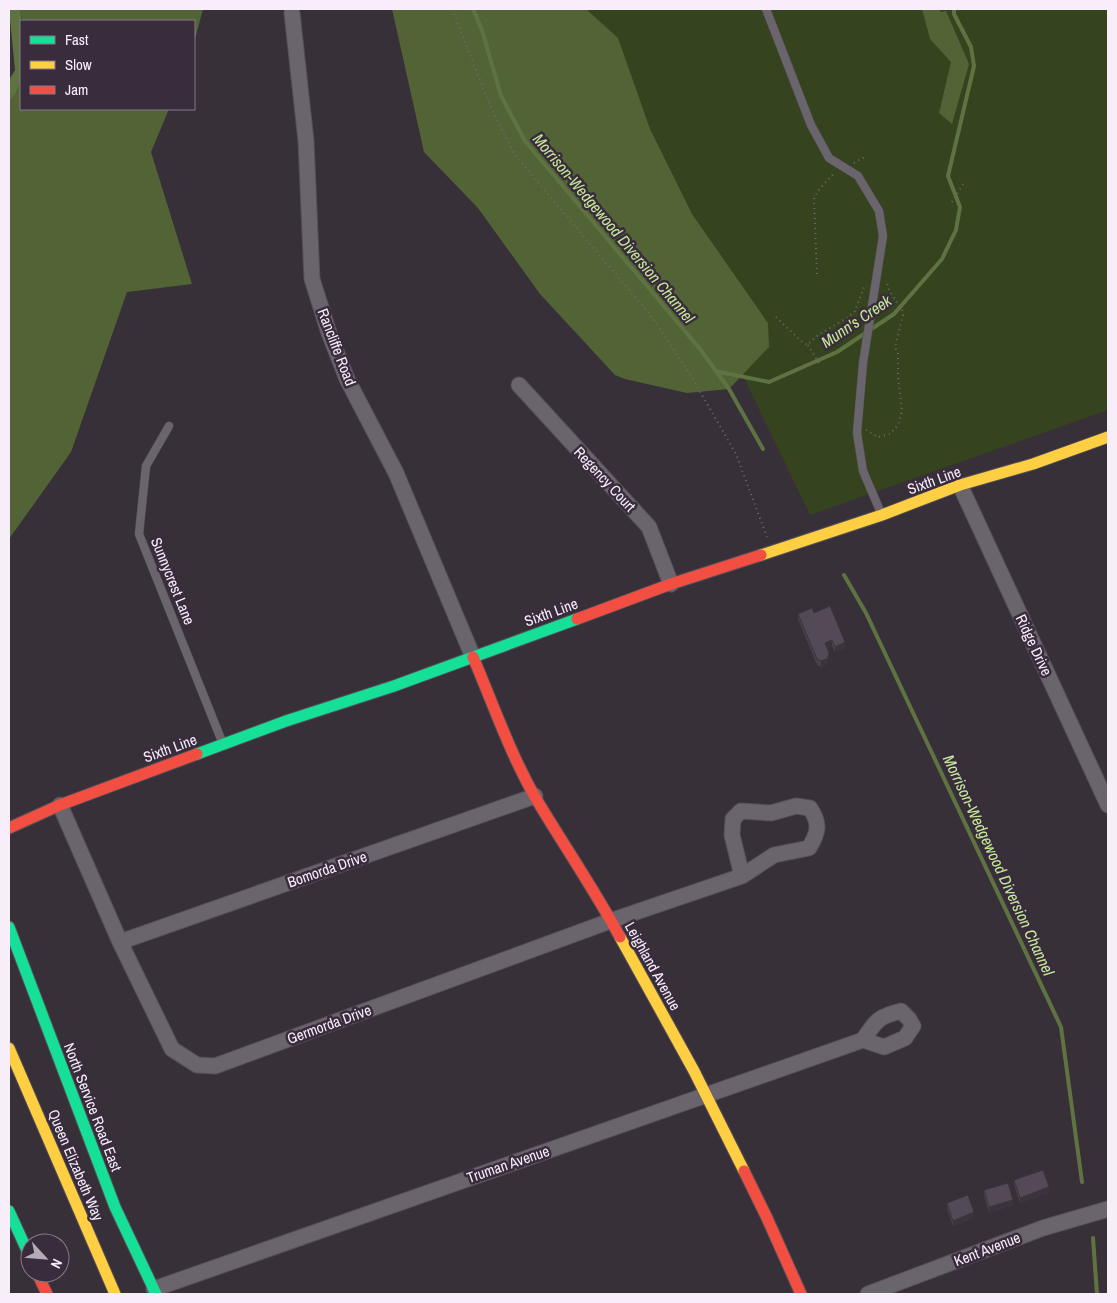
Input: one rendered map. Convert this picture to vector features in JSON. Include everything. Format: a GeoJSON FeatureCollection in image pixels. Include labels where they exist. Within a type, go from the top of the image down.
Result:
{"type":"FeatureCollection","features":[{"type":"Feature","properties":{"kind":"main road","name":"Sixth Line"},"geometry":{"type":"LineString","coordinates":[[9,828],[60,805],[223,744],[473,657],[671,584],[882,515],[960,486],[1033,464],[1108,437]]}},
{"type":"Feature","properties":{"kind":"main road","name":"Leighland Avenue"},"geometry":{"type":"LineString","coordinates":[[473,657],[517,760],[535,796],[598,897],[706,1095],[767,1218],[801,1294]]}},
{"type":"Feature","properties":{"kind":"main road","name":"North Service Road East"},"geometry":{"type":"LineString","coordinates":[[9,927],[115,1207],[155,1292]]}},
{"type":"Feature","properties":{"kind":"main road","name":"Queen Elizabeth Way"},"geometry":{"type":"LineString","coordinates":[[9,1048],[116,1294]]}},
{"type":"Feature","properties":{"kind":"main road"},"geometry":{"type":"LineString","coordinates":[[9,1211],[20,1235]]}},
{"type":"Feature","properties":{"kind":"street","name":"Rancliffe Road"},"geometry":{"type":"LineString","coordinates":[[292,14],[306,141],[312,279],[329,333],[347,379],[396,473],[473,657]]}},
{"type":"Feature","properties":{"kind":"street","name":"Regency Court"},"geometry":{"type":"LineString","coordinates":[[519,385],[649,527],[671,584]]}},
{"type":"Feature","properties":{"kind":"street","name":"Ridge Drive"},"geometry":{"type":"LineString","coordinates":[[960,486],[1108,805]]}},
{"type":"Feature","properties":{"kind":"street","name":"Bomorda Drive"},"geometry":{"type":"LineString","coordinates":[[120,942],[535,796]]}},
{"type":"Feature","properties":{"kind":"street","name":"Germorda Drive"},"geometry":{"type":"LineString","coordinates":[[60,805],[120,942],[172,1049],[196,1065],[215,1066],[610,921],[742,876],[774,855],[809,848],[817,836],[817,818],[810,808],[796,806],[771,813],[740,811],[733,819],[732,835],[742,876]]}},
{"type":"Feature","properties":{"kind":"street","name":"Truman Avenue"},"geometry":{"type":"LineString","coordinates":[[155,1292],[863,1040]]}},
{"type":"Feature","properties":{"kind":"street","name":"Kent Avenue"},"geometry":{"type":"LineString","coordinates":[[868,1294],[1043,1228],[1108,1209]]}},
{"type":"Feature","properties":{"kind":"lane"},"geometry":{"type":"LineString","coordinates":[[766,9],[811,124],[829,158],[858,176],[879,211],[883,236],[867,341],[857,434],[863,471],[882,515]]}},
{"type":"Feature","properties":{"kind":"lane","name":"Sunnycrest Lane"},"geometry":{"type":"LineString","coordinates":[[169,426],[146,466],[139,534],[223,744]]}},
{"type":"Feature","properties":{"kind":"path"},"geometry":{"type":"LineString","coordinates":[[452,9],[492,110],[515,155],[652,317],[691,376],[736,454],[772,551]]}},
{"type":"Feature","properties":{"kind":"path"},"geometry":{"type":"LineString","coordinates":[[817,274],[814,199],[840,165],[854,163],[865,157]]}},
{"type":"Feature","properties":{"kind":"path"},"geometry":{"type":"LineString","coordinates":[[952,202],[964,183]]}},
{"type":"Feature","properties":{"kind":"path"},"geometry":{"type":"LineString","coordinates":[[858,424],[878,438],[890,434],[898,425],[902,410],[898,377],[898,353],[895,347],[903,315],[902,310],[890,292],[879,260]]}},
{"type":"Feature","properties":{"kind":"path"},"geometry":{"type":"LineString","coordinates":[[807,344],[818,335],[847,318],[855,310],[866,281]]}},
{"type":"Feature","properties":{"kind":"path"},"geometry":{"type":"LineString","coordinates":[[776,317],[801,341],[807,344],[822,366]]}},
{"type":"Feature","properties":{"kind":"shaded area"},"geometry":{"type":"Polygon","coordinates":[[[9,9],[20,9],[21,20],[20,80],[16,93],[9,103],[9,80],[15,70],[9,9]]]}},
{"type":"Feature","properties":{"kind":"shaded area"},"geometry":{"type":"Polygon","coordinates":[[[20,9],[203,9],[195,39],[195,20],[22,20],[20,9]]]}},
{"type":"Feature","properties":{"kind":"shaded area"},"geometry":{"type":"Polygon","coordinates":[[[392,9],[586,9],[618,38],[650,129],[692,214],[768,323],[769,347],[729,389],[687,393],[615,375],[540,294],[478,208],[424,152],[392,9]]]}},
{"type":"Feature","properties":{"kind":"shaded area"},"geometry":{"type":"Polygon","coordinates":[[[558,9],[1108,9],[1108,410],[810,515],[662,208],[558,9]]]}},
{"type":"Feature","properties":{"kind":"shaded area"},"geometry":{"type":"Polygon","coordinates":[[[922,9],[946,11],[969,64],[952,124],[939,113],[951,62],[930,39],[922,9]]]}},
{"type":"Feature","properties":{"kind":"shaded area"},"geometry":{"type":"Polygon","coordinates":[[[20,78],[20,110],[169,110],[151,152],[192,284],[127,292],[71,452],[9,539],[9,103],[18,89],[20,78]]]}},
{"type":"Feature","properties":{"kind":"building"},"geometry":{"type":"Polygon","coordinates":[[[830,606],[845,642],[835,647],[832,640],[825,643],[829,653],[827,659],[821,661],[817,659],[798,614],[812,608],[814,613],[830,606]]]}},
{"type":"Feature","properties":{"kind":"building"},"geometry":{"type":"Polygon","coordinates":[[[1043,1170],[1049,1187],[1020,1198],[1014,1180],[1043,1170]]]}},
{"type":"Feature","properties":{"kind":"building"},"geometry":{"type":"Polygon","coordinates":[[[1008,1183],[1013,1200],[989,1207],[984,1190],[1008,1183]]]}},
{"type":"Feature","properties":{"kind":"building"},"geometry":{"type":"Polygon","coordinates":[[[968,1195],[974,1212],[953,1221],[947,1203],[968,1195]]]}},
{"type":"Feature","properties":{"kind":"waterway","name":"Morrison-Wedgewood Diversion Channel"},"geometry":{"type":"LineString","coordinates":[[473,9],[482,30],[501,96],[525,141],[700,349],[729,389],[763,449]]}},
{"type":"Feature","properties":{"kind":"waterway","name":"Munn's Creek"},"geometry":{"type":"LineString","coordinates":[[715,371],[769,382],[837,352],[894,314],[942,259],[956,230],[960,207],[948,176],[974,66],[971,47],[954,14],[954,9]]}},
{"type":"Feature","properties":{"kind":"waterway","name":"Morrison-Wedgewood Diversion Channel"},"geometry":{"type":"LineString","coordinates":[[844,575],[866,613],[1061,1027],[1082,1182]]}},
{"type":"Feature","properties":{"kind":"waterway","name":"Morrison-Wedgewood Diversion Channel"},"geometry":{"type":"LineString","coordinates":[[1093,1238],[1097,1294]]}},
{"type":"Feature","properties":{"kind":"traffic: fast"},"geometry":{"type":"LineString","coordinates":[[197,754],[286,721],[394,686],[577,619]]}},
{"type":"Feature","properties":{"kind":"traffic: fast"},"geometry":{"type":"LineString","coordinates":[[9,927],[115,1207],[156,1294]]}},
{"type":"Feature","properties":{"kind":"traffic: fast"},"geometry":{"type":"LineString","coordinates":[[9,1211],[20,1235]]}},
{"type":"Feature","properties":{"kind":"traffic: slow"},"geometry":{"type":"LineString","coordinates":[[761,555],[882,515],[960,485],[1033,464],[1108,437]]}},
{"type":"Feature","properties":{"kind":"traffic: slow"},"geometry":{"type":"LineString","coordinates":[[620,937],[694,1071],[744,1171]]}},
{"type":"Feature","properties":{"kind":"traffic: slow"},"geometry":{"type":"LineString","coordinates":[[9,1048],[115,1294]]}},
{"type":"Feature","properties":{"kind":"traffic: jam"},"geometry":{"type":"LineString","coordinates":[[577,619],[671,584],[761,555]]}},
{"type":"Feature","properties":{"kind":"traffic: jam"},"geometry":{"type":"LineString","coordinates":[[473,657],[526,780],[620,937]]}},
{"type":"Feature","properties":{"kind":"traffic: jam"},"geometry":{"type":"LineString","coordinates":[[9,828],[60,805],[197,754]]}},
{"type":"Feature","properties":{"kind":"traffic: jam"},"geometry":{"type":"LineString","coordinates":[[744,1171],[801,1294]]}},
{"type":"Feature","properties":{"kind":"traffic: jam"},"geometry":{"type":"LineString","coordinates":[[42,1283],[47,1294]]}}]}
